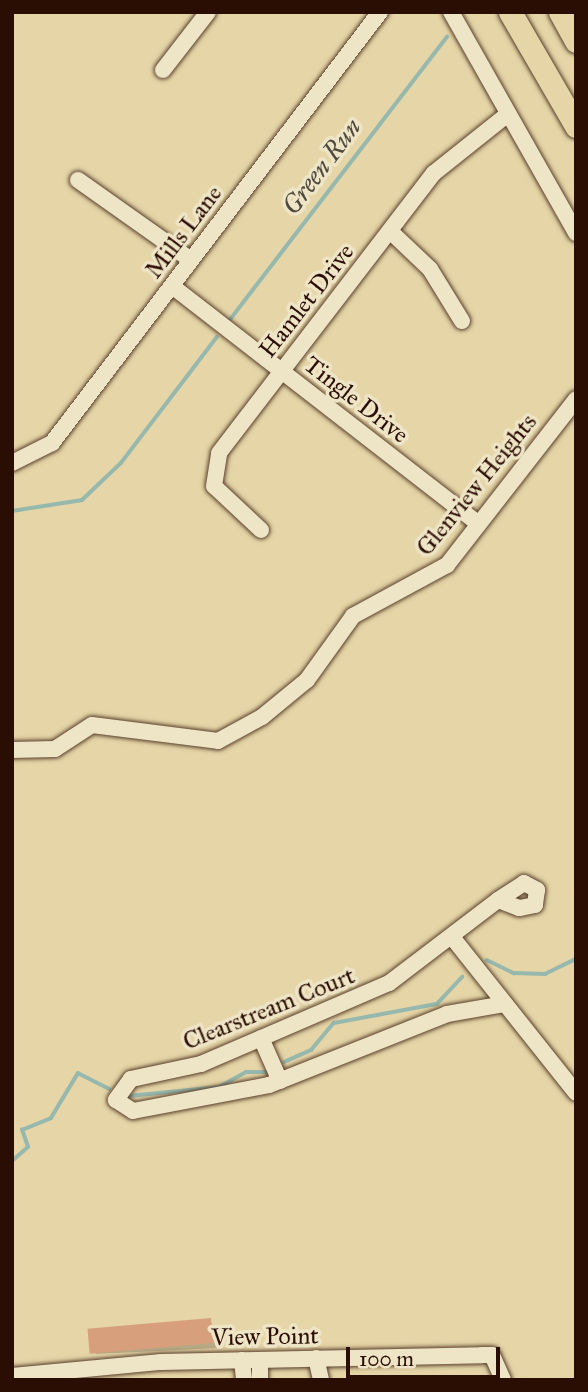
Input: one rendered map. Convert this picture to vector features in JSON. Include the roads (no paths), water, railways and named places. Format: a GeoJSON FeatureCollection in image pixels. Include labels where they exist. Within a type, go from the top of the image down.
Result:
{"type":"FeatureCollection","features":[{"type":"Feature","properties":{"kind":"highway"},"geometry":{"type":"LineString","coordinates":[[510,12],[576,126]]}},
{"type":"Feature","properties":{"kind":"highway"},"geometry":{"type":"LineString","coordinates":[[560,12],[576,41]]}},
{"type":"Feature","properties":{"kind":"street"},"geometry":{"type":"LineString","coordinates":[[163,70],[208,12]]}},
{"type":"Feature","properties":{"kind":"street","name":"Mills Lane"},"geometry":{"type":"LineString","coordinates":[[12,463],[52,443],[380,12]]}},
{"type":"Feature","properties":{"kind":"street"},"geometry":{"type":"LineString","coordinates":[[451,12],[576,233]]}},
{"type":"Feature","properties":{"kind":"street","name":"Hamlet Drive"},"geometry":{"type":"LineString","coordinates":[[261,530],[218,494],[212,470],[282,371],[450,155],[508,114]]}},
{"type":"Feature","properties":{"kind":"street"},"geometry":{"type":"LineString","coordinates":[[78,180],[191,260]]}},
{"type":"Feature","properties":{"kind":"street"},"geometry":{"type":"LineString","coordinates":[[390,230],[430,269],[462,321]]}},
{"type":"Feature","properties":{"kind":"street","name":"Tingle Drive"},"geometry":{"type":"LineString","coordinates":[[172,286],[479,524]]}},
{"type":"Feature","properties":{"kind":"street","name":"Glenview Heights"},"geometry":{"type":"LineString","coordinates":[[12,750],[55,750],[92,725],[218,741],[286,700],[343,625],[429,578],[479,524],[576,399]]}},
{"type":"Feature","properties":{"kind":"street","name":"Clearstream Court"},"geometry":{"type":"LineString","coordinates":[[498,900],[389,983],[190,1067],[131,1079],[116,1100],[133,1111],[280,1081],[447,1014],[505,1004]]}},
{"type":"Feature","properties":{"kind":"street"},"geometry":{"type":"LineString","coordinates":[[452,937],[576,1093]]}},
{"type":"Feature","properties":{"kind":"street"},"geometry":{"type":"LineString","coordinates":[[261,1038],[280,1081]]}},
{"type":"Feature","properties":{"kind":"street","name":"View Point"},"geometry":{"type":"LineString","coordinates":[[12,1376],[242,1360],[492,1355],[503,1380]]}},
{"type":"Feature","properties":{"kind":"street"},"geometry":{"type":"LineString","coordinates":[[316,1358],[321,1380]]}},
{"type":"Feature","properties":{"kind":"street"},"geometry":{"type":"LineString","coordinates":[[242,1360],[244,1380]]}},
{"type":"Feature","properties":{"kind":"street"},"geometry":{"type":"LineString","coordinates":[[260,1360],[260,1380]]}},
{"type":"Feature","properties":{"kind":"waterway","name":"Green Run"},"geometry":{"type":"LineString","coordinates":[[229,321],[447,37]]}},
{"type":"Feature","properties":{"kind":"waterway","name":"Green Run"},"geometry":{"type":"LineString","coordinates":[[12,511],[82,500],[121,463],[217,337]]}},
{"type":"Feature","properties":{"kind":"waterway"},"geometry":{"type":"LineString","coordinates":[[487,960],[514,973],[545,974],[576,959]]}},
{"type":"Feature","properties":{"kind":"waterway"},"geometry":{"type":"LineString","coordinates":[[284,1062],[311,1050],[334,1023],[437,1004],[462,977]]}},
{"type":"Feature","properties":{"kind":"waterway"},"geometry":{"type":"LineString","coordinates":[[129,1096],[219,1087],[246,1072],[266,1072]]}},
{"type":"Feature","properties":{"kind":"waterway"},"geometry":{"type":"LineString","coordinates":[[12,1161],[28,1147],[22,1130],[51,1118],[78,1073],[109,1089]]}}]}
